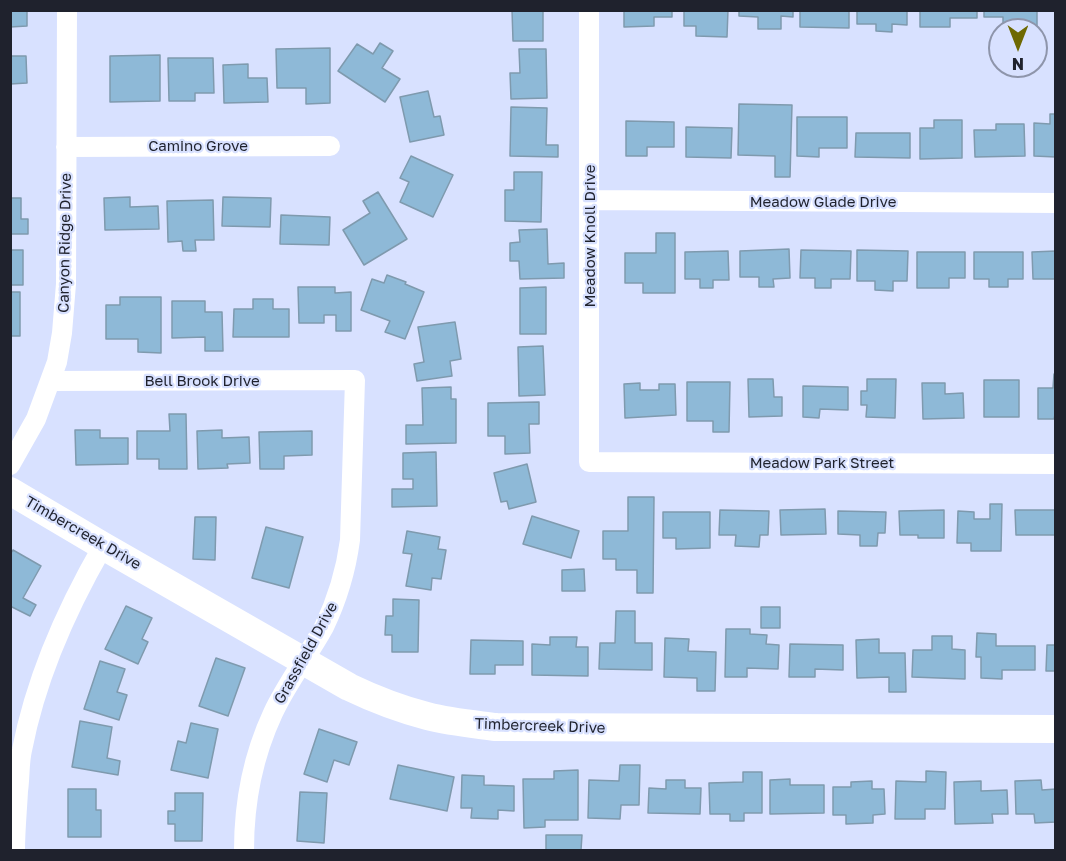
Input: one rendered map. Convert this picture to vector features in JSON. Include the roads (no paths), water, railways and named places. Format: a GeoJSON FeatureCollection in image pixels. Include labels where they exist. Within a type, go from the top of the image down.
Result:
{"type":"FeatureCollection","features":[{"type":"Feature","properties":{"kind":"street","name":"Canyon Ridge Drive"},"geometry":{"type":"LineString","coordinates":[[10,465],[36,419],[57,362],[62,333],[66,284],[67,10]]}},
{"type":"Feature","properties":{"kind":"street","name":"Meadow Knoll Drive"},"geometry":{"type":"LineString","coordinates":[[589,462],[590,10]]}},
{"type":"Feature","properties":{"kind":"street","name":"Camino Grove"},"geometry":{"type":"LineString","coordinates":[[66,147],[330,146]]}},
{"type":"Feature","properties":{"kind":"street","name":"Meadow Glade Drive"},"geometry":{"type":"LineString","coordinates":[[590,200],[1056,203]]}},
{"type":"Feature","properties":{"kind":"street","name":"Bell Brook Drive"},"geometry":{"type":"LineString","coordinates":[[50,381],[355,381]]}},
{"type":"Feature","properties":{"kind":"street","name":"Grassfield Drive"},"geometry":{"type":"LineString","coordinates":[[244,850],[246,801],[253,765],[273,712],[324,627],[335,601],[347,560],[350,540],[355,381]]}},
{"type":"Feature","properties":{"kind":"street","name":"Meadow Park Street"},"geometry":{"type":"LineString","coordinates":[[589,462],[1056,464]]}},
{"type":"Feature","properties":{"kind":"street","name":"Timbercreek Drive"},"geometry":{"type":"LineString","coordinates":[[10,491],[349,687],[377,700],[428,717],[496,727],[1056,729]]}},
{"type":"Feature","properties":{"kind":"street"},"geometry":{"type":"LineString","coordinates":[[13,841],[21,751],[45,665],[84,577],[102,546]]}}]}
